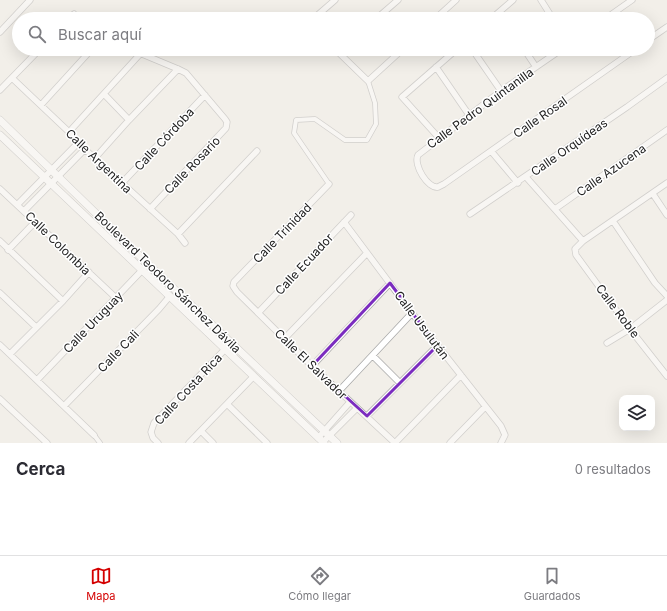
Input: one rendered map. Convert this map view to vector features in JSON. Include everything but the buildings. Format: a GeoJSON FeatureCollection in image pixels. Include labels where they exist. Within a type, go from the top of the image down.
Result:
{"type":"FeatureCollection","features":[{"type":"Feature","properties":{"kind":"street"},"geometry":{"type":"LineString","coordinates":[[19,12],[30,0]]}},
{"type":"Feature","properties":{"kind":"street"},"geometry":{"type":"LineString","coordinates":[[321,12],[335,0]]}},
{"type":"Feature","properties":{"kind":"street"},"geometry":{"type":"LineString","coordinates":[[384,12],[398,0]]}},
{"type":"Feature","properties":{"kind":"street"},"geometry":{"type":"LineString","coordinates":[[443,12],[456,0]]}},
{"type":"Feature","properties":{"kind":"street"},"geometry":{"type":"LineString","coordinates":[[499,12],[513,0]]}},
{"type":"Feature","properties":{"kind":"street"},"geometry":{"type":"LineString","coordinates":[[541,0],[549,12]]}},
{"type":"Feature","properties":{"kind":"street"},"geometry":{"type":"LineString","coordinates":[[615,12],[632,0]]}},
{"type":"Feature","properties":{"kind":"street"},"geometry":{"type":"LineString","coordinates":[[0,32],[12,19]]}},
{"type":"Feature","properties":{"kind":"street"},"geometry":{"type":"LineString","coordinates":[[655,35],[667,27]]}},
{"type":"Feature","properties":{"kind":"street"},"geometry":{"type":"LineString","coordinates":[[0,90],[33,56]]}},
{"type":"Feature","properties":{"kind":"street"},"geometry":{"type":"LineString","coordinates":[[41,105],[86,56]]}},
{"type":"Feature","properties":{"kind":"street"},"geometry":{"type":"LineString","coordinates":[[69,132],[139,56]]}},
{"type":"Feature","properties":{"kind":"street"},"geometry":{"type":"LineString","coordinates":[[146,56],[186,73],[205,95]]}},
{"type":"Feature","properties":{"kind":"street"},"geometry":{"type":"LineString","coordinates":[[329,184],[294,133],[296,120],[315,119],[345,140],[367,140],[376,124],[375,103],[368,81],[345,56]]}},
{"type":"Feature","properties":{"kind":"street"},"geometry":{"type":"LineString","coordinates":[[368,81],[395,56]]}},
{"type":"Feature","properties":{"kind":"street"},"geometry":{"type":"LineString","coordinates":[[439,138],[402,97],[449,56]]}},
{"type":"Feature","properties":{"kind":"street"},"geometry":{"type":"LineString","coordinates":[[477,56],[502,91]]}},
{"type":"Feature","properties":{"kind":"street"},"geometry":{"type":"LineString","coordinates":[[529,56],[536,67]]}},
{"type":"Feature","properties":{"kind":"street","name":"Calle Pedro Quintanilla"},"geometry":{"type":"LineString","coordinates":[[444,184],[438,187],[430,184],[418,169],[416,159],[418,154],[469,115],[552,56]]}},
{"type":"Feature","properties":{"kind":"street","name":"Calle Rosal"},"geometry":{"type":"LineString","coordinates":[[444,184],[626,56]]}},
{"type":"Feature","properties":{"kind":"street"},"geometry":{"type":"LineString","coordinates":[[436,67],[469,115]]}},
{"type":"Feature","properties":{"kind":"street"},"geometry":{"type":"LineString","coordinates":[[95,158],[178,69]]}},
{"type":"Feature","properties":{"kind":"street","name":"Calle Argentina"},"geometry":{"type":"LineString","coordinates":[[12,78],[69,132],[84,149],[178,234],[185,243]]}},
{"type":"Feature","properties":{"kind":"street","name":"Calle Orquídeas"},"geometry":{"type":"LineString","coordinates":[[470,214],[518,183],[667,78]]}},
{"type":"Feature","properties":{"kind":"street"},"geometry":{"type":"LineString","coordinates":[[104,94],[129,120]]}},
{"type":"Feature","properties":{"kind":"street","name":"Calle Rosario"},"geometry":{"type":"LineString","coordinates":[[150,209],[226,128],[227,122],[205,95]]}},
{"type":"Feature","properties":{"kind":"street","name":"Calle Córdoba"},"geometry":{"type":"LineString","coordinates":[[122,183],[205,95]]}},
{"type":"Feature","properties":{"kind":"street","name":"Boulevard Teodoro Sánchez Dávila"},"geometry":{"type":"LineString","coordinates":[[0,120],[148,264],[337,443]]}},
{"type":"Feature","properties":{"kind":"street","name":"Calle Azucena"},"geometry":{"type":"LineString","coordinates":[[554,209],[667,130]]}},
{"type":"Feature","properties":{"kind":"street","name":"Boulevard Teodoro Sánchez Dávila"},"geometry":{"type":"LineString","coordinates":[[0,135],[321,441]]}},
{"type":"Feature","properties":{"kind":"street"},"geometry":{"type":"LineString","coordinates":[[17,205],[78,143]]}},
{"type":"Feature","properties":{"kind":"street"},"geometry":{"type":"LineString","coordinates":[[24,211],[84,149]]}},
{"type":"Feature","properties":{"kind":"street"},"geometry":{"type":"LineString","coordinates":[[178,234],[257,151]]}},
{"type":"Feature","properties":{"kind":"street"},"geometry":{"type":"LineString","coordinates":[[491,151],[518,183]]}},
{"type":"Feature","properties":{"kind":"street"},"geometry":{"type":"LineString","coordinates":[[526,177],[583,241],[667,183]]}},
{"type":"Feature","properties":{"kind":"street","name":"Calle Trinidad"},"geometry":{"type":"LineString","coordinates":[[234,282],[329,184]]}},
{"type":"Feature","properties":{"kind":"street","name":"Calle Colombia"},"geometry":{"type":"LineString","coordinates":[[0,189],[116,298]]}},
{"type":"Feature","properties":{"kind":"street"},"geometry":{"type":"LineString","coordinates":[[653,194],[667,215]]}},
{"type":"Feature","properties":{"kind":"street","name":"Calle Ecuador"},"geometry":{"type":"LineString","coordinates":[[258,313],[350,215]]}},
{"type":"Feature","properties":{"kind":"street"},"geometry":{"type":"LineString","coordinates":[[613,221],[655,283],[667,296]]}},
{"type":"Feature","properties":{"kind":"street"},"geometry":{"type":"LineString","coordinates":[[8,250],[35,222]]}},
{"type":"Feature","properties":{"kind":"street","name":"Calle Usulután"},"geometry":{"type":"LineString","coordinates":[[344,222],[437,346],[501,426],[505,435],[501,443]]}},
{"type":"Feature","properties":{"kind":"street"},"geometry":{"type":"LineString","coordinates":[[0,241],[63,301]]}},
{"type":"Feature","properties":{"kind":"street","name":"Calle Roble"},"geometry":{"type":"LineString","coordinates":[[583,241],[577,245],[575,249],[576,255],[630,329],[667,376]]}},
{"type":"Feature","properties":{"kind":"street"},"geometry":{"type":"LineString","coordinates":[[285,338],[367,253]]}},
{"type":"Feature","properties":{"kind":"street","name":"Calle Uruguay"},"geometry":{"type":"LineString","coordinates":[[38,380],[148,264]]}},
{"type":"Feature","properties":{"kind":"street"},"geometry":{"type":"LineString","coordinates":[[10,354],[63,301],[88,272]]}},
{"type":"Feature","properties":{"kind":"street","name":"Calle El Salvador"},"geometry":{"type":"LineString","coordinates":[[234,282],[233,286],[235,290],[339,392],[395,443]]}},
{"type":"Feature","properties":{"kind":"street"},"geometry":{"type":"LineString","coordinates":[[312,366],[390,283]]}},
{"type":"Feature","properties":{"kind":"street"},"geometry":{"type":"LineString","coordinates":[[0,293],[36,328]]}},
{"type":"Feature","properties":{"kind":"street","name":"Calle Cali"},"geometry":{"type":"LineString","coordinates":[[64,406],[170,296]]}},
{"type":"Feature","properties":{"kind":"street"},"geometry":{"type":"LineString","coordinates":[[607,343],[630,329],[667,300]]}},
{"type":"Feature","properties":{"kind":"street"},"geometry":{"type":"LineString","coordinates":[[339,392],[412,313]]}},
{"type":"Feature","properties":{"kind":"street","name":"Calle Costa Rica"},"geometry":{"type":"LineString","coordinates":[[158,443],[150,432],[154,423],[232,342]]}},
{"type":"Feature","properties":{"kind":"street"},"geometry":{"type":"LineString","coordinates":[[0,345],[38,380],[94,435],[100,443]]}},
{"type":"Feature","properties":{"kind":"street"},"geometry":{"type":"LineString","coordinates":[[366,416],[437,346]]}},
{"type":"Feature","properties":{"kind":"street"},"geometry":{"type":"LineString","coordinates":[[373,356],[400,383]]}},
{"type":"Feature","properties":{"kind":"street"},"geometry":{"type":"LineString","coordinates":[[395,443],[461,375]]}},
{"type":"Feature","properties":{"kind":"street"},"geometry":{"type":"LineString","coordinates":[[189,443],[254,376]]}},
{"type":"Feature","properties":{"kind":"street"},"geometry":{"type":"LineString","coordinates":[[0,399],[47,443]]}},
{"type":"Feature","properties":{"kind":"street"},"geometry":{"type":"LineString","coordinates":[[321,441],[350,402]]}},
{"type":"Feature","properties":{"kind":"street"},"geometry":{"type":"LineString","coordinates":[[227,404],[267,443]]}},
{"type":"Feature","properties":{"kind":"street"},"geometry":{"type":"LineString","coordinates":[[450,443],[486,407]]}},
{"type":"Feature","properties":{"kind":"street"},"geometry":{"type":"LineString","coordinates":[[327,433],[357,408]]}},
{"type":"Feature","properties":{"kind":"street"},"geometry":{"type":"LineString","coordinates":[[201,431],[213,443]]}},
{"type":"Feature","properties":{"kind":"highlighted area"},"geometry":{"type":"Polygon","coordinates":[[[390,283],[437,346],[367,416],[312,366],[390,283]]]}}]}
